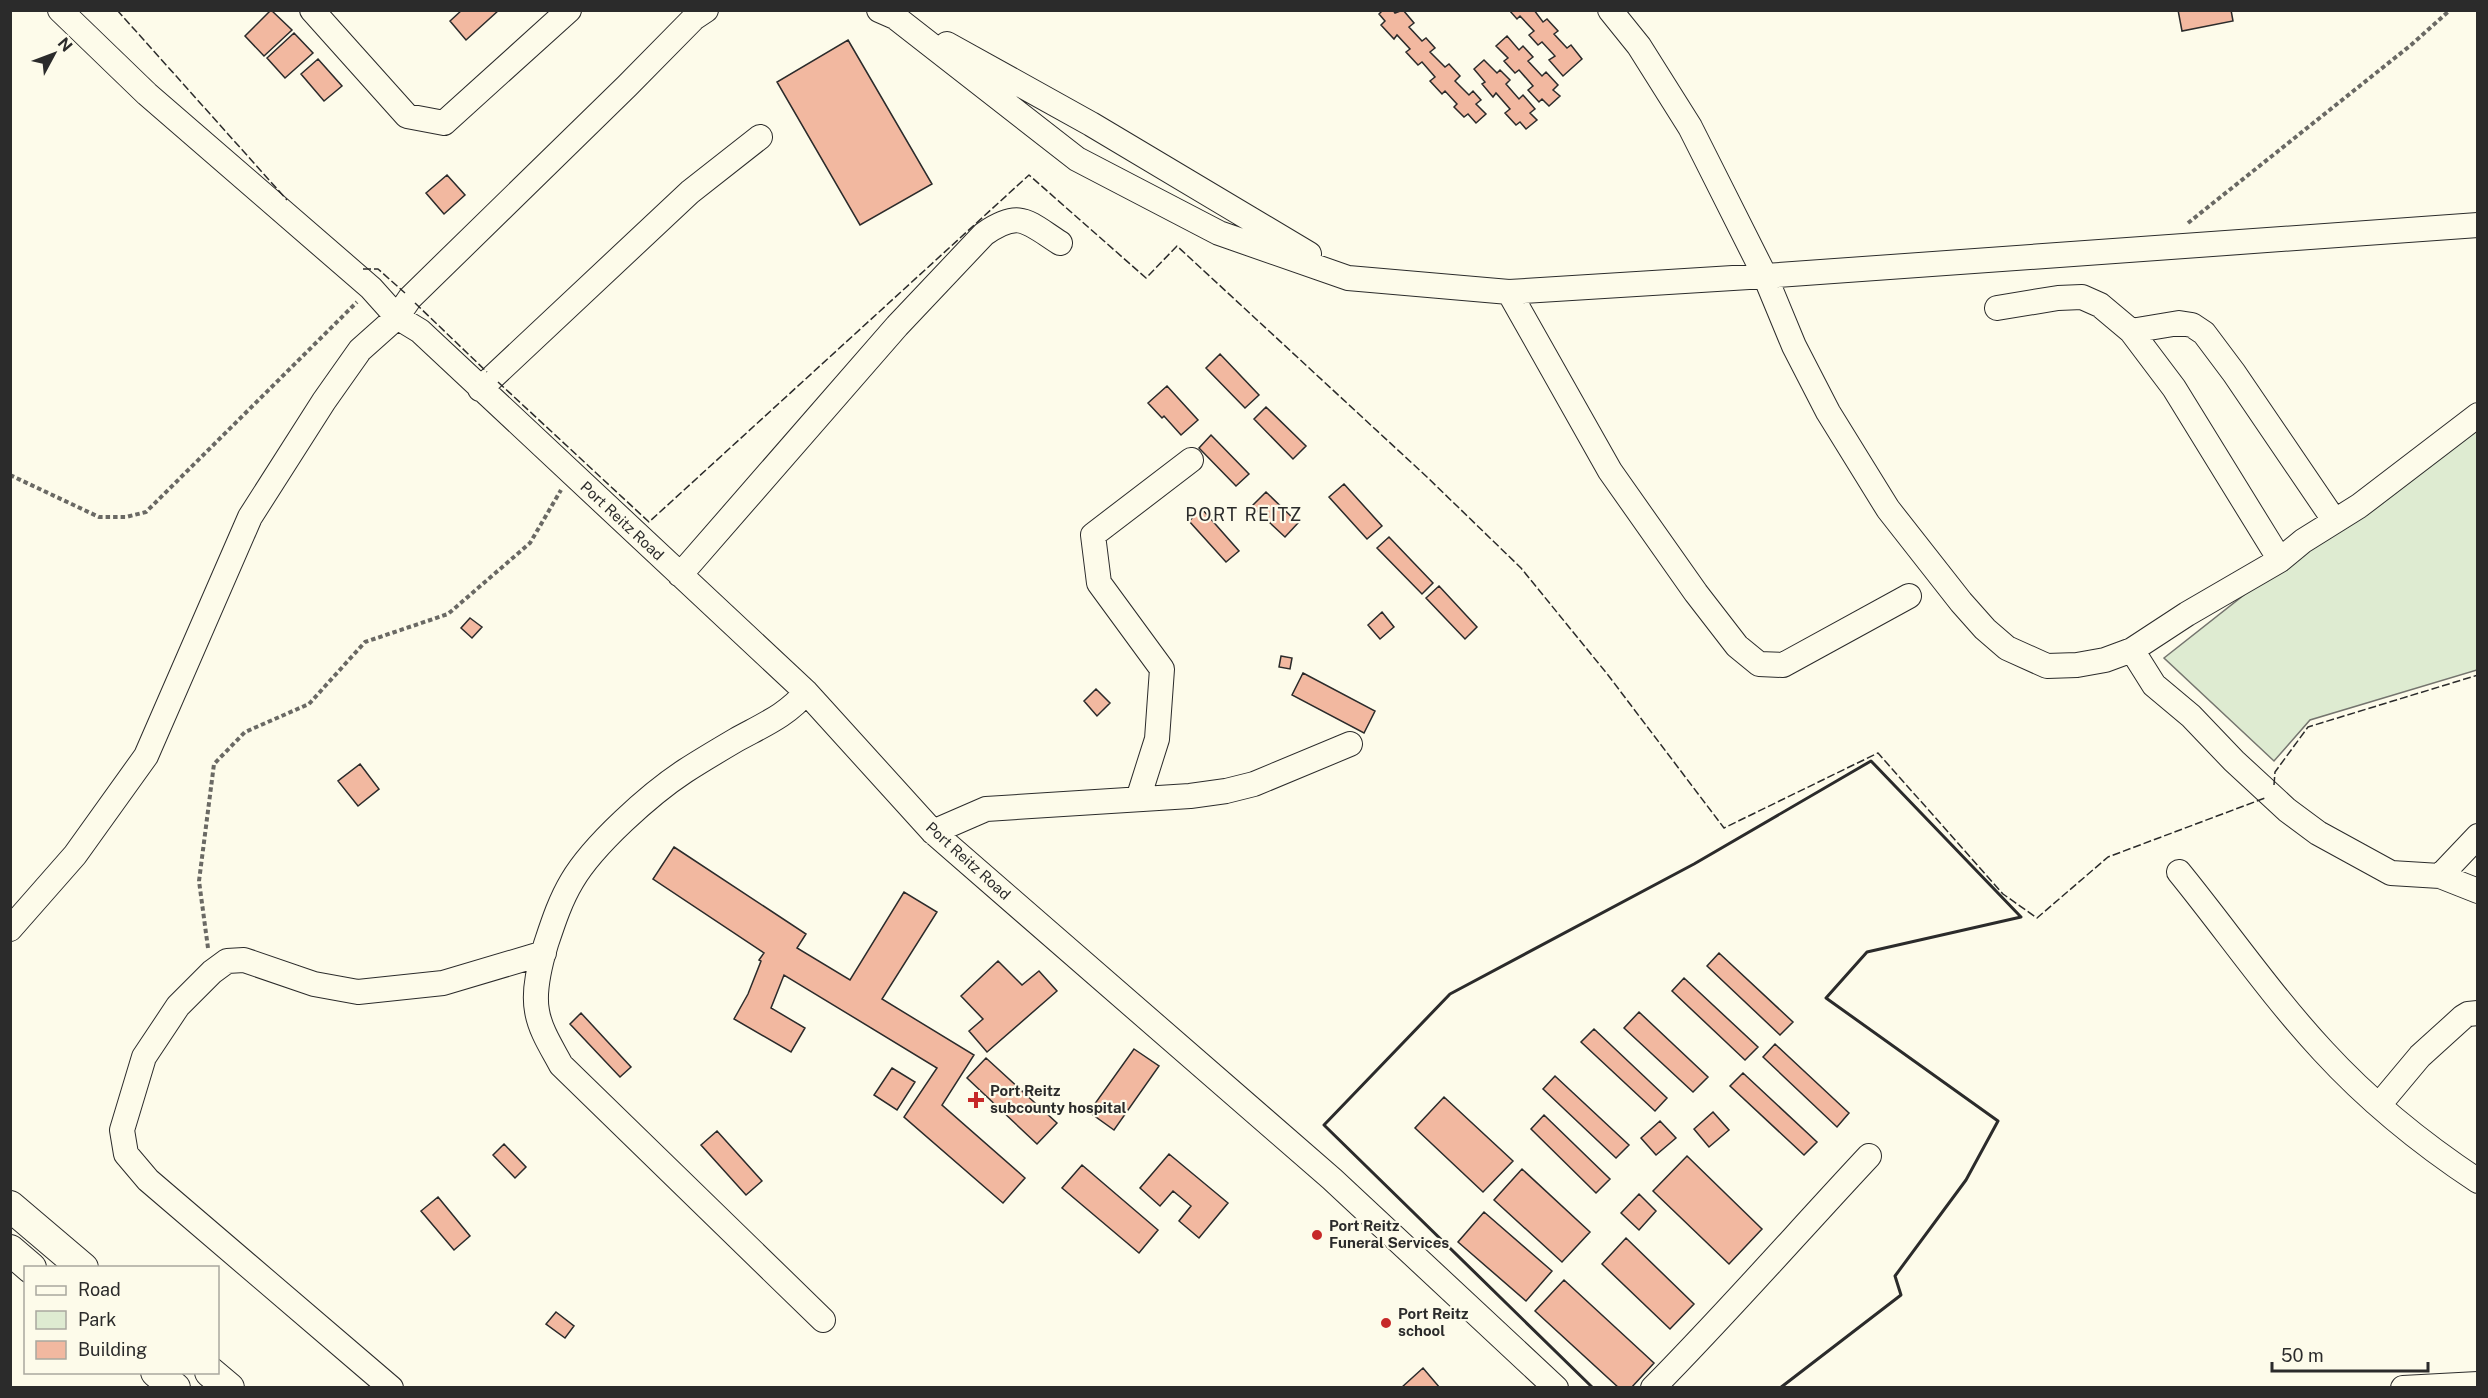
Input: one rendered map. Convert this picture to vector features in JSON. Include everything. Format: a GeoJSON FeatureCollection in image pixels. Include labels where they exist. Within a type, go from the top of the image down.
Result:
{"type":"FeatureCollection","features":[{"type":"Feature","properties":{"kind":"main road"},"geometry":{"type":"LineString","coordinates":[[10,1206],[81,1266]]}},
{"type":"Feature","properties":{"kind":"main road"},"geometry":{"type":"LineString","coordinates":[[10,1250],[29,1266]]}},
{"type":"Feature","properties":{"kind":"main road"},"geometry":{"type":"LineString","coordinates":[[158,1374],[175,1388]]}},
{"type":"Feature","properties":{"kind":"main road"},"geometry":{"type":"LineString","coordinates":[[212,1374],[228,1388]]}},
{"type":"Feature","properties":{"kind":"street","name":"Port Reitz Road"},"geometry":{"type":"LineString","coordinates":[[60,10],[147,94],[371,288],[397,317],[420,331],[806,692],[933,832],[1332,1179],[1556,1388]]}},
{"type":"Feature","properties":{"kind":"street"},"geometry":{"type":"LineString","coordinates":[[312,10],[407,116],[444,123],[569,10]]}},
{"type":"Feature","properties":{"kind":"street"},"geometry":{"type":"LineString","coordinates":[[1610,10],[1639,46],[1690,127],[1764,276],[1794,346],[1828,412],[1888,509],[1935,572],[1985,629],[2007,648],[2047,666],[2077,665],[2105,660],[2132,651],[2187,614],[2280,560],[2303,541],[2359,506],[2478,415]]}},
{"type":"Feature","properties":{"kind":"street"},"geometry":{"type":"LineString","coordinates":[[10,929],[75,855],[146,756],[250,517],[324,401],[360,350],[397,317],[410,298],[627,86],[696,13]]}},
{"type":"Feature","properties":{"kind":"street"},"geometry":{"type":"LineString","coordinates":[[887,14],[1077,159],[1219,233],[1348,278],[1509,292],[2478,225]]}},
{"type":"Feature","properties":{"kind":"street"},"geometry":{"type":"LineString","coordinates":[[887,14],[985,63],[1348,278]]}},
{"type":"Feature","properties":{"kind":"street"},"geometry":{"type":"LineString","coordinates":[[480,389],[690,192],[760,137]]}},
{"type":"Feature","properties":{"kind":"street"},"geometry":{"type":"LineString","coordinates":[[680,575],[897,326],[984,234],[999,224],[1015,219],[1026,222],[1060,243]]}},
{"type":"Feature","properties":{"kind":"street"},"geometry":{"type":"LineString","coordinates":[[1509,292],[1610,471],[1696,593],[1737,646],[1759,664],[1784,665],[1909,596]]}},
{"type":"Feature","properties":{"kind":"street"},"geometry":{"type":"LineString","coordinates":[[1997,308],[2058,298],[2082,297],[2100,305],[2131,331],[2174,388],[2280,560]]}},
{"type":"Feature","properties":{"kind":"street"},"geometry":{"type":"LineString","coordinates":[[2131,331],[2179,323],[2192,326],[2204,333],[2240,381],[2334,520]]}},
{"type":"Feature","properties":{"kind":"street"},"geometry":{"type":"LineString","coordinates":[[1138,799],[1157,739],[1162,669],[1099,583],[1093,535],[1191,460]]}},
{"type":"Feature","properties":{"kind":"street"},"geometry":{"type":"LineString","coordinates":[[2132,651],[2154,685],[2191,716],[2234,761],[2287,810],[2318,833],[2391,873],[2440,876],[2478,891]]}},
{"type":"Feature","properties":{"kind":"street"},"geometry":{"type":"LineString","coordinates":[[806,692],[796,704],[780,715],[684,772],[654,794],[602,843],[571,883],[558,909],[537,983],[537,1010],[546,1037],[561,1065],[823,1320]]}},
{"type":"Feature","properties":{"kind":"street"},"geometry":{"type":"LineString","coordinates":[[933,832],[986,809],[1190,796],[1236,789],[1254,784],[1350,744]]}},
{"type":"Feature","properties":{"kind":"street"},"geometry":{"type":"LineString","coordinates":[[2440,876],[2478,836]]}},
{"type":"Feature","properties":{"kind":"street"},"geometry":{"type":"LineString","coordinates":[[2179,872],[2322,1051],[2352,1081],[2413,1134],[2478,1181]]}},
{"type":"Feature","properties":{"kind":"street"},"geometry":{"type":"LineString","coordinates":[[391,1388],[148,1180],[126,1154],[122,1130],[144,1057],[178,1006],[212,972],[227,961],[244,960],[314,984],[358,992],[443,983],[544,953]]}},
{"type":"Feature","properties":{"kind":"street"},"geometry":{"type":"LineString","coordinates":[[2379,1105],[2432,1044],[2463,1017],[2478,1013]]}},
{"type":"Feature","properties":{"kind":"street"},"geometry":{"type":"LineString","coordinates":[[1653,1388],[1757,1280],[1812,1216],[1869,1156]]}},
{"type":"Feature","properties":{"kind":"street"},"geometry":{"type":"LineString","coordinates":[[2403,1388],[2478,1384]]}},
{"type":"Feature","properties":{"kind":"path"},"geometry":{"type":"LineString","coordinates":[[2169,248],[2187,224],[2411,45],[2450,10]]}},
{"type":"Feature","properties":{"kind":"path"},"geometry":{"type":"LineString","coordinates":[[10,475],[99,516],[126,517],[146,512],[371,288]]}},
{"type":"Feature","properties":{"kind":"path"},"geometry":{"type":"LineString","coordinates":[[212,972],[199,881],[214,764],[245,732],[309,704],[365,642],[448,614],[530,543],[559,493],[573,475]]}},
{"type":"Feature","properties":{"kind":"green space"},"geometry":{"type":"Polygon","coordinates":[[[2477,431],[2477,670],[2310,720],[2274,761],[2164,658],[2296,554],[2477,431]]]}},
{"type":"Feature","properties":{"kind":"building"},"geometry":{"type":"Polygon","coordinates":[[[271,10],[292,30],[264,56],[245,36],[271,10]]]}},
{"type":"Feature","properties":{"kind":"building"},"geometry":{"type":"Polygon","coordinates":[[[462,10],[499,10],[466,40],[450,21],[462,10]]]}},
{"type":"Feature","properties":{"kind":"building"},"geometry":{"type":"Polygon","coordinates":[[[1383,10],[1393,10],[1395,13],[1403,10],[1414,23],[1409,27],[1422,41],[1426,38],[1435,48],[1430,52],[1445,67],[1449,64],[1460,76],[1455,81],[1469,95],[1473,91],[1481,100],[1476,104],[1486,114],[1476,123],[1468,114],[1464,117],[1454,107],[1457,104],[1445,91],[1442,94],[1430,81],[1435,77],[1422,62],[1418,65],[1406,52],[1410,49],[1397,35],[1394,39],[1381,25],[1385,21],[1379,14],[1383,10]]]}},
{"type":"Feature","properties":{"kind":"building"},"geometry":{"type":"Polygon","coordinates":[[[1509,10],[1534,10],[1543,22],[1547,19],[1558,31],[1554,34],[1567,48],[1571,45],[1582,59],[1563,76],[1549,60],[1555,56],[1542,42],[1538,45],[1529,35],[1534,31],[1520,16],[1517,19],[1509,10]]]}},
{"type":"Feature","properties":{"kind":"building"},"geometry":{"type":"Polygon","coordinates":[[[2178,10],[2231,10],[2233,21],[2182,31],[2178,10]]]}},
{"type":"Feature","properties":{"kind":"building"},"geometry":{"type":"Polygon","coordinates":[[[294,33],[313,53],[285,78],[267,58],[294,33]]]}},
{"type":"Feature","properties":{"kind":"building"},"geometry":{"type":"Polygon","coordinates":[[[1507,36],[1519,50],[1523,46],[1533,57],[1528,61],[1542,76],[1546,72],[1558,85],[1553,90],[1560,96],[1549,106],[1542,99],[1539,102],[1528,90],[1533,86],[1519,70],[1515,73],[1504,61],[1508,58],[1496,46],[1507,36]]]}},
{"type":"Feature","properties":{"kind":"building"},"geometry":{"type":"Polygon","coordinates":[[[848,40],[932,184],[860,225],[777,82],[848,40]]]}},
{"type":"Feature","properties":{"kind":"building"},"geometry":{"type":"Polygon","coordinates":[[[318,59],[342,86],[324,101],[301,74],[318,59]]]}},
{"type":"Feature","properties":{"kind":"building"},"geometry":{"type":"Polygon","coordinates":[[[1484,60],[1497,73],[1500,70],[1510,80],[1506,84],[1519,99],[1523,95],[1535,109],[1530,113],[1537,120],[1526,129],[1520,122],[1516,125],[1505,113],[1510,109],[1496,93],[1493,97],[1482,84],[1485,82],[1474,69],[1484,60]]]}},
{"type":"Feature","properties":{"kind":"building"},"geometry":{"type":"Polygon","coordinates":[[[447,175],[465,195],[444,214],[426,193],[447,175]]]}},
{"type":"Feature","properties":{"kind":"building"},"geometry":{"type":"Polygon","coordinates":[[[1220,354],[1259,395],[1245,408],[1206,368],[1220,354]]]}},
{"type":"Feature","properties":{"kind":"building"},"geometry":{"type":"Polygon","coordinates":[[[1167,386],[1198,420],[1181,435],[1164,416],[1162,418],[1148,403],[1167,386]]]}},
{"type":"Feature","properties":{"kind":"building"},"geometry":{"type":"Polygon","coordinates":[[[1266,407],[1306,446],[1293,459],[1254,419],[1266,407]]]}},
{"type":"Feature","properties":{"kind":"building"},"geometry":{"type":"Polygon","coordinates":[[[1211,435],[1249,474],[1236,486],[1199,448],[1211,435]]]}},
{"type":"Feature","properties":{"kind":"building"},"geometry":{"type":"Polygon","coordinates":[[[1344,484],[1382,526],[1367,539],[1329,497],[1344,484]]]}},
{"type":"Feature","properties":{"kind":"building"},"geometry":{"type":"Polygon","coordinates":[[[1266,492],[1298,523],[1285,537],[1252,506],[1266,492]]]}},
{"type":"Feature","properties":{"kind":"building"},"geometry":{"type":"Polygon","coordinates":[[[1202,509],[1239,551],[1226,562],[1189,521],[1202,509]]]}},
{"type":"Feature","properties":{"kind":"building"},"geometry":{"type":"Polygon","coordinates":[[[1389,537],[1433,583],[1422,594],[1377,548],[1389,537]]]}},
{"type":"Feature","properties":{"kind":"building"},"geometry":{"type":"Polygon","coordinates":[[[1439,586],[1477,627],[1465,639],[1426,598],[1439,586]]]}},
{"type":"Feature","properties":{"kind":"building"},"geometry":{"type":"Polygon","coordinates":[[[1382,612],[1394,627],[1380,639],[1368,625],[1382,612]]]}},
{"type":"Feature","properties":{"kind":"building"},"geometry":{"type":"Polygon","coordinates":[[[470,618],[482,627],[472,638],[461,628],[470,618]]]}},
{"type":"Feature","properties":{"kind":"building"},"geometry":{"type":"Polygon","coordinates":[[[1281,656],[1292,658],[1290,669],[1279,667],[1281,656]]]}},
{"type":"Feature","properties":{"kind":"building"},"geometry":{"type":"Polygon","coordinates":[[[1303,673],[1375,711],[1364,733],[1292,695],[1303,673]]]}},
{"type":"Feature","properties":{"kind":"building"},"geometry":{"type":"Polygon","coordinates":[[[1096,689],[1110,703],[1097,716],[1084,701],[1096,689]]]}},
{"type":"Feature","properties":{"kind":"building"},"geometry":{"type":"Polygon","coordinates":[[[360,764],[379,789],[358,806],[338,781],[360,764]]]}},
{"type":"Feature","properties":{"kind":"building"},"geometry":{"type":"Polygon","coordinates":[[[674,847],[806,934],[797,948],[850,980],[904,892],[937,912],[882,999],[974,1055],[942,1105],[1025,1178],[1003,1203],[904,1117],[937,1068],[784,975],[771,1008],[805,1028],[791,1052],[734,1019],[748,994],[761,961],[759,960],[764,953],[653,879],[674,847]]]}},
{"type":"Feature","properties":{"kind":"building"},"geometry":{"type":"Polygon","coordinates":[[[1719,953],[1793,1022],[1780,1035],[1707,966],[1719,953]]]}},
{"type":"Feature","properties":{"kind":"building"},"geometry":{"type":"Polygon","coordinates":[[[998,961],[1022,985],[1039,971],[1057,991],[987,1052],[969,1031],[983,1019],[961,996],[998,961]]]}},
{"type":"Feature","properties":{"kind":"building"},"geometry":{"type":"Polygon","coordinates":[[[1684,978],[1758,1047],[1745,1060],[1672,991],[1684,978]]]}},
{"type":"Feature","properties":{"kind":"building"},"geometry":{"type":"Polygon","coordinates":[[[1639,1012],[1708,1077],[1693,1092],[1624,1028],[1639,1012]]]}},
{"type":"Feature","properties":{"kind":"building"},"geometry":{"type":"Polygon","coordinates":[[[581,1013],[631,1067],[620,1077],[570,1024],[581,1013]]]}},
{"type":"Feature","properties":{"kind":"building"},"geometry":{"type":"Polygon","coordinates":[[[1594,1029],[1667,1098],[1655,1111],[1581,1042],[1594,1029]]]}},
{"type":"Feature","properties":{"kind":"building"},"geometry":{"type":"Polygon","coordinates":[[[1775,1044],[1849,1113],[1837,1127],[1763,1057],[1775,1044]]]}},
{"type":"Feature","properties":{"kind":"building"},"geometry":{"type":"Polygon","coordinates":[[[1134,1049],[1159,1066],[1114,1130],[1089,1112],[1134,1049]]]}},
{"type":"Feature","properties":{"kind":"building"},"geometry":{"type":"Polygon","coordinates":[[[986,1058],[1057,1123],[1037,1144],[967,1078],[986,1058]]]}},
{"type":"Feature","properties":{"kind":"building"},"geometry":{"type":"Polygon","coordinates":[[[892,1068],[915,1082],[897,1110],[874,1095],[892,1068]]]}},
{"type":"Feature","properties":{"kind":"building"},"geometry":{"type":"Polygon","coordinates":[[[1743,1073],[1817,1142],[1804,1155],[1730,1086],[1743,1073]]]}},
{"type":"Feature","properties":{"kind":"building"},"geometry":{"type":"Polygon","coordinates":[[[1555,1076],[1629,1145],[1616,1158],[1543,1089],[1555,1076]]]}},
{"type":"Feature","properties":{"kind":"building"},"geometry":{"type":"Polygon","coordinates":[[[1444,1097],[1513,1161],[1483,1192],[1415,1128],[1444,1097]]]}},
{"type":"Feature","properties":{"kind":"building"},"geometry":{"type":"Polygon","coordinates":[[[1713,1112],[1729,1130],[1709,1147],[1694,1129],[1713,1112]]]}},
{"type":"Feature","properties":{"kind":"building"},"geometry":{"type":"Polygon","coordinates":[[[1544,1115],[1610,1179],[1596,1193],[1531,1129],[1544,1115]]]}},
{"type":"Feature","properties":{"kind":"building"},"geometry":{"type":"Polygon","coordinates":[[[1660,1121],[1676,1138],[1656,1155],[1641,1138],[1660,1121]]]}},
{"type":"Feature","properties":{"kind":"building"},"geometry":{"type":"Polygon","coordinates":[[[717,1131],[762,1181],[746,1195],[701,1145],[717,1131]]]}},
{"type":"Feature","properties":{"kind":"building"},"geometry":{"type":"Polygon","coordinates":[[[504,1144],[526,1167],[515,1178],[493,1155],[504,1144]]]}},
{"type":"Feature","properties":{"kind":"building"},"geometry":{"type":"Polygon","coordinates":[[[1169,1154],[1228,1203],[1199,1238],[1179,1221],[1191,1206],[1173,1191],[1160,1206],[1140,1188],[1169,1154]]]}},
{"type":"Feature","properties":{"kind":"building"},"geometry":{"type":"Polygon","coordinates":[[[1687,1156],[1762,1229],[1729,1264],[1653,1191],[1687,1156]]]}},
{"type":"Feature","properties":{"kind":"building"},"geometry":{"type":"Polygon","coordinates":[[[1082,1165],[1158,1230],[1139,1253],[1062,1188],[1082,1165]]]}},
{"type":"Feature","properties":{"kind":"building"},"geometry":{"type":"Polygon","coordinates":[[[1522,1169],[1590,1232],[1562,1262],[1494,1200],[1522,1169]]]}},
{"type":"Feature","properties":{"kind":"building"},"geometry":{"type":"Polygon","coordinates":[[[1639,1194],[1656,1211],[1639,1230],[1621,1213],[1639,1194]]]}},
{"type":"Feature","properties":{"kind":"building"},"geometry":{"type":"Polygon","coordinates":[[[438,1197],[470,1236],[454,1250],[421,1211],[438,1197]]]}},
{"type":"Feature","properties":{"kind":"building"},"geometry":{"type":"Polygon","coordinates":[[[1484,1212],[1552,1271],[1526,1301],[1458,1242],[1484,1212]]]}},
{"type":"Feature","properties":{"kind":"building"},"geometry":{"type":"Polygon","coordinates":[[[1626,1238],[1694,1304],[1670,1329],[1602,1264],[1626,1238]]]}},
{"type":"Feature","properties":{"kind":"building"},"geometry":{"type":"Polygon","coordinates":[[[1564,1280],[1654,1363],[1631,1388],[1619,1388],[1535,1311],[1564,1280]]]}},
{"type":"Feature","properties":{"kind":"building"},"geometry":{"type":"Polygon","coordinates":[[[556,1312],[574,1326],[565,1338],[546,1324],[556,1312]]]}},
{"type":"Feature","properties":{"kind":"building"},"geometry":{"type":"Polygon","coordinates":[[[1423,1368],[1440,1388],[1401,1388],[1423,1368]]]}},
{"type":"Feature","properties":{"kind":"fence"},"geometry":{"type":"LineString","coordinates":[[117,10],[287,200]]}},
{"type":"Feature","properties":{"kind":"fence"},"geometry":{"type":"LineString","coordinates":[[498,382],[649,522],[1029,175],[1146,278],[1177,246],[1427,477],[1521,568],[1608,675],[1724,828],[1878,753],[2003,894],[2037,918],[2108,857],[2265,798]]}},
{"type":"Feature","properties":{"kind":"fence"},"geometry":{"type":"LineString","coordinates":[[363,269],[378,269],[405,293]]}},
{"type":"Feature","properties":{"kind":"fence"},"geometry":{"type":"LineString","coordinates":[[415,303],[487,372]]}},
{"type":"Feature","properties":{"kind":"fence"},"geometry":{"type":"LineString","coordinates":[[2274,785],[2275,772],[2308,727],[2478,675]]}},
{"type":"Feature","properties":{"kind":"wall"},"geometry":{"type":"LineString","coordinates":[[1593,1388],[1324,1125],[1450,994],[1694,864],[1871,761],[2021,917],[1867,952],[1826,998],[1998,1121],[1966,1180],[1895,1276],[1901,1295],[1780,1388]]}},
{"type":"Feature","properties":{"kind":"place","name":"Port Reitz subcounty hospital"},"geometry":{"type":"Point","coordinates":[976,1100]}},
{"type":"Feature","properties":{"kind":"place","name":"Port Reitz Funeral Services"},"geometry":{"type":"Point","coordinates":[1317,1235]}},
{"type":"Feature","properties":{"kind":"place","name":"Port Reitz school"},"geometry":{"type":"Point","coordinates":[1386,1323]}},
{"type":"Feature","properties":{"kind":"district","name":"PORT REITZ"},"geometry":{"type":"Point","coordinates":[1244,515]}}]}
